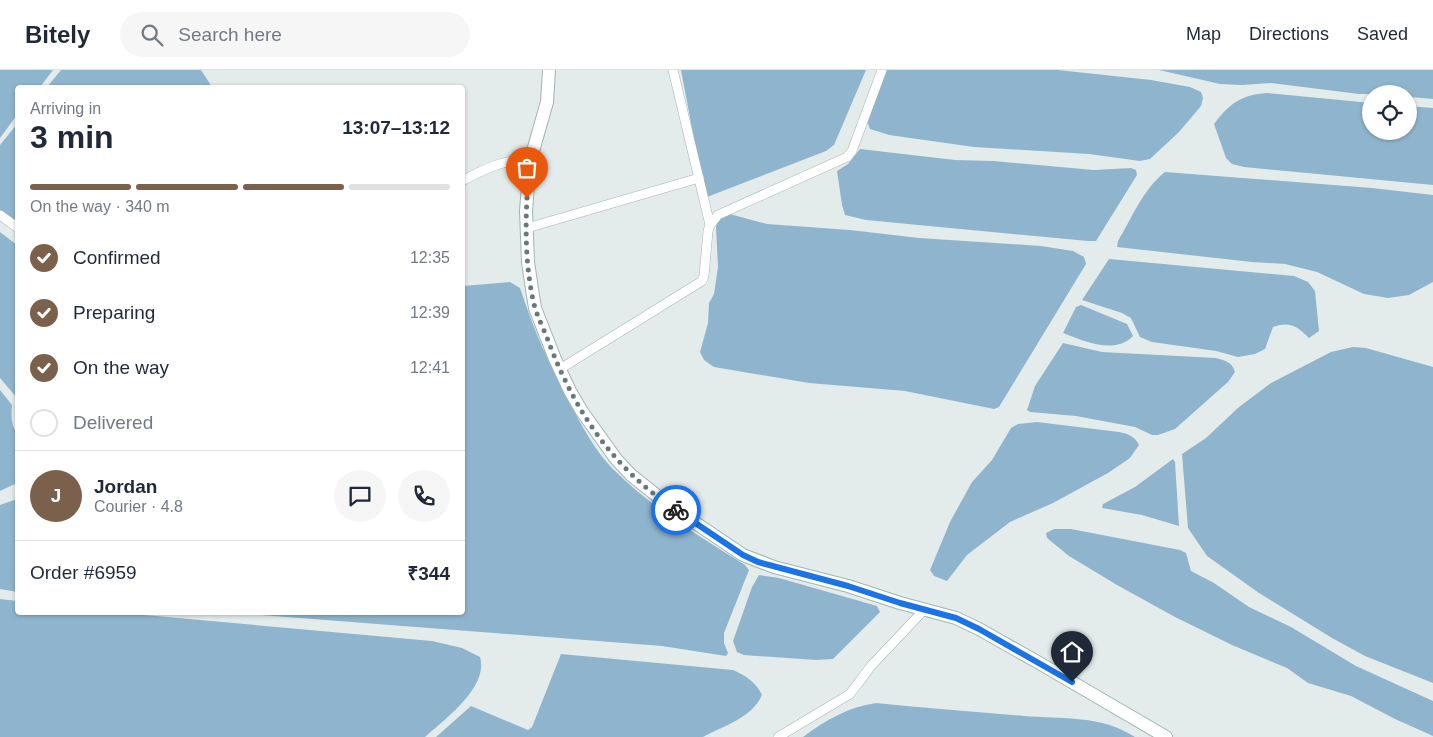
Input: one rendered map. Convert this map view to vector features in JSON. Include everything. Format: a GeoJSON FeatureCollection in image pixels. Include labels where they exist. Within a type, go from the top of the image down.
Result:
{"type":"FeatureCollection","features":[{"type":"Feature","properties":{"kind":"street"},"geometry":{"type":"LineString","coordinates":[[549,70],[547,102],[531,158],[528,185],[528,262],[536,308],[560,370],[581,410],[616,459],[631,475],[666,503],[743,555],[758,562],[956,618],[979,629],[1166,737]]}},
{"type":"Feature","properties":{"kind":"street"},"geometry":{"type":"LineString","coordinates":[[673,70],[710,225]]}},
{"type":"Feature","properties":{"kind":"street"},"geometry":{"type":"LineString","coordinates":[[560,370],[702,281],[708,231],[718,215],[847,157],[852,151],[882,70]]}},
{"type":"Feature","properties":{"kind":"street"},"geometry":{"type":"LineString","coordinates":[[465,179],[504,161],[531,158]]}},
{"type":"Feature","properties":{"kind":"street"},"geometry":{"type":"LineString","coordinates":[[527,228],[699,178]]}},
{"type":"Feature","properties":{"kind":"street"},"geometry":{"type":"LineString","coordinates":[[0,215],[15,226]]}},
{"type":"Feature","properties":{"kind":"street"},"geometry":{"type":"LineString","coordinates":[[778,737],[850,694],[872,666],[924,610]]}},
{"type":"Feature","properties":{"kind":"water"},"geometry":{"type":"Polygon","coordinates":[[[0,70],[53,70],[42,85],[15,85],[15,118],[0,138],[0,70]]]}},
{"type":"Feature","properties":{"kind":"water"},"geometry":{"type":"Polygon","coordinates":[[[61,70],[201,70],[211,85],[49,85],[61,70]]]}},
{"type":"Feature","properties":{"kind":"water"},"geometry":{"type":"Polygon","coordinates":[[[681,70],[866,70],[834,145],[826,151],[707,197],[681,70]]]}},
{"type":"Feature","properties":{"kind":"water"},"geometry":{"type":"Polygon","coordinates":[[[887,70],[1058,70],[1151,80],[1190,87],[1201,92],[1203,98],[1201,106],[1179,132],[1150,159],[1140,161],[1089,154],[974,147],[889,135],[870,129],[867,121],[887,70]]]}},
{"type":"Feature","properties":{"kind":"water"},"geometry":{"type":"Polygon","coordinates":[[[1159,70],[1433,70],[1433,99],[1417,98],[1417,85],[1362,85],[1362,94],[1359,94],[1271,83],[1220,84],[1159,70]]]}},
{"type":"Feature","properties":{"kind":"water"},"geometry":{"type":"Polygon","coordinates":[[[1267,93],[1362,102],[1362,140],[1417,140],[1417,107],[1433,108],[1433,185],[1244,167],[1232,164],[1226,158],[1214,124],[1231,105],[1243,98],[1267,93]]]}},
{"type":"Feature","properties":{"kind":"water"},"geometry":{"type":"Polygon","coordinates":[[[15,126],[15,222],[0,211],[0,145],[15,126]]]}},
{"type":"Feature","properties":{"kind":"water"},"geometry":{"type":"Polygon","coordinates":[[[860,149],[955,160],[993,161],[1094,170],[1131,168],[1136,170],[1137,175],[1096,241],[1088,241],[866,220],[845,215],[837,171],[848,164],[860,149]]]}},
{"type":"Feature","properties":{"kind":"water"},"geometry":{"type":"Polygon","coordinates":[[[1165,172],[1372,188],[1433,195],[1433,282],[1409,295],[1388,298],[1364,294],[1317,272],[1285,264],[1117,247],[1118,241],[1138,204],[1150,187],[1165,172]]]}},
{"type":"Feature","properties":{"kind":"water"},"geometry":{"type":"Polygon","coordinates":[[[726,213],[767,224],[850,230],[919,238],[1041,246],[1073,251],[1084,257],[1086,264],[999,407],[994,409],[905,391],[809,383],[714,367],[704,360],[700,352],[708,323],[709,303],[714,294],[718,267],[716,227],[719,217],[726,213]]]}},
{"type":"Feature","properties":{"kind":"water"},"geometry":{"type":"Polygon","coordinates":[[[0,232],[15,243],[15,396],[0,378],[0,232]]]}},
{"type":"Feature","properties":{"kind":"water"},"geometry":{"type":"Polygon","coordinates":[[[1109,259],[1294,276],[1308,282],[1315,291],[1319,331],[1309,338],[1301,330],[1293,326],[1279,325],[1273,327],[1265,349],[1255,354],[1238,357],[1216,351],[1152,342],[1140,337],[1131,318],[1122,313],[1082,300],[1109,259]]]}},
{"type":"Feature","properties":{"kind":"water"},"geometry":{"type":"Polygon","coordinates":[[[510,282],[520,288],[544,352],[575,413],[607,463],[660,509],[745,565],[749,570],[724,633],[724,643],[728,653],[726,656],[662,646],[261,615],[465,615],[465,286],[510,282]]]}},
{"type":"Feature","properties":{"kind":"water"},"geometry":{"type":"Polygon","coordinates":[[[1081,305],[1127,324],[1133,336],[1126,342],[1108,346],[1099,345],[1063,333],[1076,307],[1081,305]]]}},
{"type":"Feature","properties":{"kind":"water"},"geometry":{"type":"Polygon","coordinates":[[[1063,343],[1102,352],[1216,358],[1226,361],[1235,372],[1228,382],[1175,429],[1158,435],[1152,435],[1135,427],[1076,416],[1030,412],[1027,410],[1035,386],[1063,343]]]}},
{"type":"Feature","properties":{"kind":"water"},"geometry":{"type":"Polygon","coordinates":[[[1353,347],[1366,348],[1433,367],[1433,683],[1365,656],[1259,593],[1207,556],[1188,528],[1182,454],[1206,438],[1239,407],[1271,383],[1331,352],[1353,347]]]}},
{"type":"Feature","properties":{"kind":"water"},"geometry":{"type":"Polygon","coordinates":[[[0,390],[12,405],[12,417],[15,429],[15,484],[0,491],[0,390]]]}},
{"type":"Feature","properties":{"kind":"water"},"geometry":{"type":"Polygon","coordinates":[[[1037,422],[1119,432],[1131,436],[1139,445],[1130,458],[1108,473],[1053,503],[1010,522],[967,555],[947,581],[934,576],[930,570],[950,522],[972,482],[992,460],[1011,428],[1018,424],[1037,422]]]}},
{"type":"Feature","properties":{"kind":"water"},"geometry":{"type":"Polygon","coordinates":[[[1173,459],[1175,462],[1179,526],[1142,515],[1102,508],[1103,504],[1135,487],[1173,459]]]}},
{"type":"Feature","properties":{"kind":"water"},"geometry":{"type":"Polygon","coordinates":[[[15,500],[15,592],[0,589],[0,505],[15,500]]]}},
{"type":"Feature","properties":{"kind":"water"},"geometry":{"type":"Polygon","coordinates":[[[1054,529],[1071,529],[1180,550],[1186,553],[1191,571],[1214,583],[1249,607],[1291,627],[1356,666],[1433,701],[1433,736],[1351,696],[1308,683],[1287,668],[1232,645],[1175,617],[1069,556],[1047,538],[1046,533],[1054,529]]]}},
{"type":"Feature","properties":{"kind":"water"},"geometry":{"type":"Polygon","coordinates":[[[759,575],[779,578],[877,606],[880,612],[833,659],[816,660],[744,655],[737,652],[733,641],[752,587],[759,575]]]}},
{"type":"Feature","properties":{"kind":"water"},"geometry":{"type":"Polygon","coordinates":[[[0,599],[15,601],[15,615],[144,615],[432,641],[462,648],[480,657],[481,668],[478,680],[472,691],[454,712],[425,737],[0,737],[0,599]]]}},
{"type":"Feature","properties":{"kind":"water"},"geometry":{"type":"Polygon","coordinates":[[[561,654],[733,670],[757,686],[762,695],[751,710],[744,715],[703,737],[436,737],[471,706],[528,730],[532,727],[561,654]]]}},
{"type":"Feature","properties":{"kind":"water"},"geometry":{"type":"Polygon","coordinates":[[[876,703],[1081,719],[1109,725],[1135,737],[803,737],[838,715],[876,703]]]}},
{"type":"Feature","properties":{"kind":"way so far"},"geometry":{"type":"LineString","coordinates":[[527,198],[528,262],[536,308],[555,359],[570,391],[594,431],[616,459],[631,475],[676,510]]}},
{"type":"Feature","properties":{"kind":"route"},"geometry":{"type":"LineString","coordinates":[[676,510],[743,555],[758,562],[956,618],[1072,682]]}}]}
